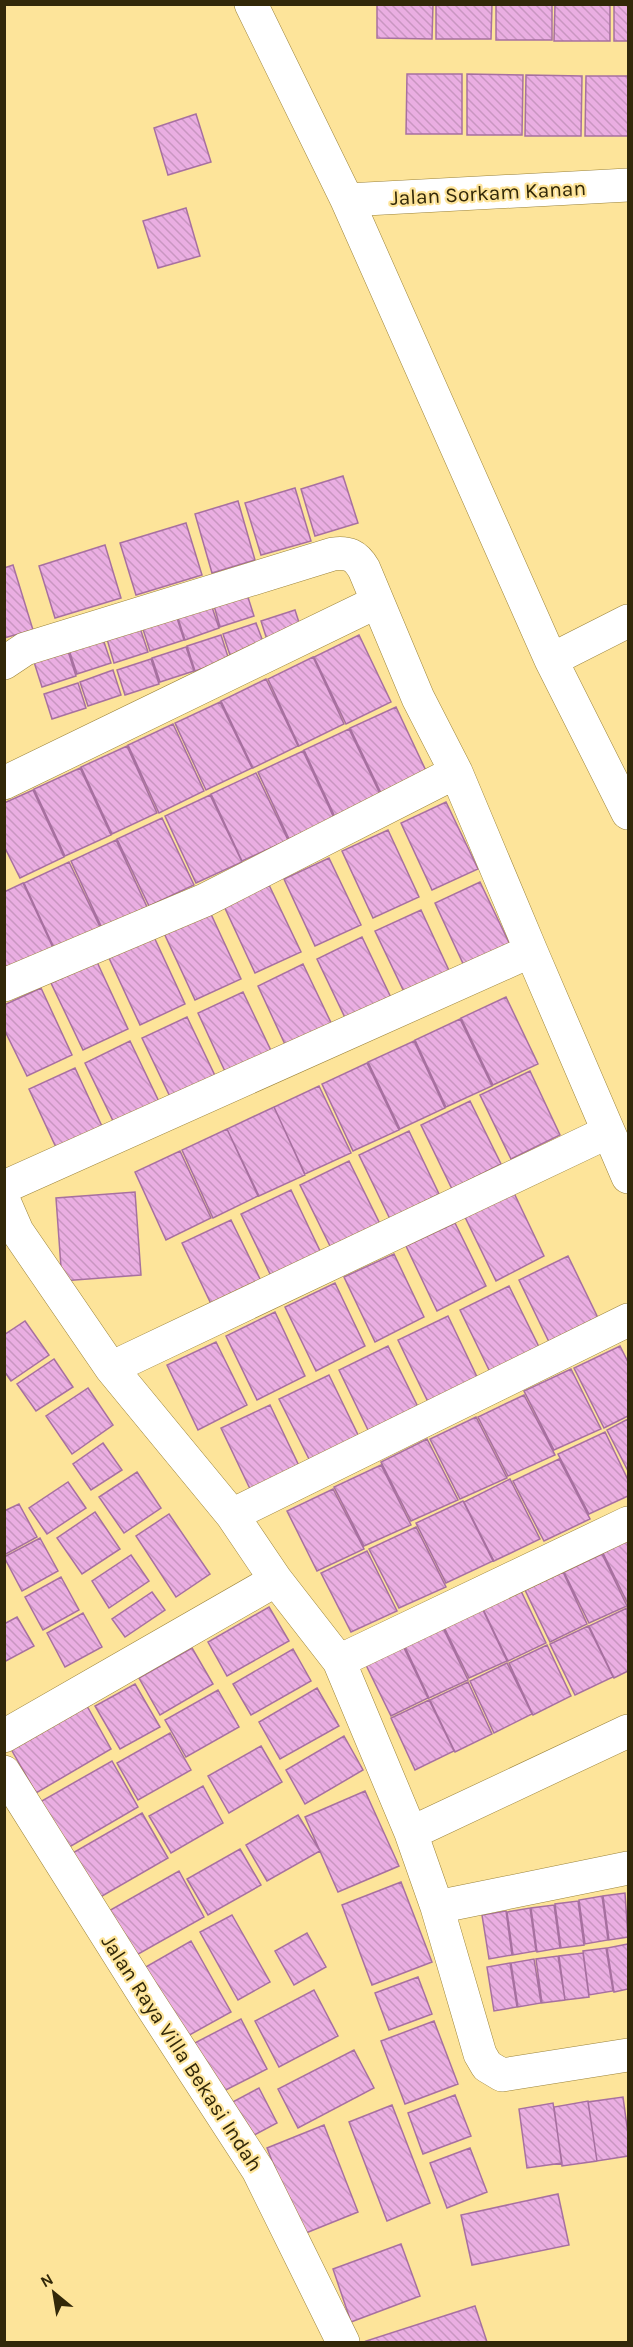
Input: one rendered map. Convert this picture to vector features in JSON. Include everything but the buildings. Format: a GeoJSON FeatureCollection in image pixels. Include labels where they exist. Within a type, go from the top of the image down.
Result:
{"type":"FeatureCollection","features":[{"type":"Feature","properties":{"kind":"street"},"geometry":{"type":"LineString","coordinates":[[251,4],[347,200],[551,660],[628,813]]}},
{"type":"Feature","properties":{"kind":"street","name":"Jalan Sorkam Kanan"},"geometry":{"type":"LineString","coordinates":[[347,200],[628,185]]}},
{"type":"Feature","properties":{"kind":"street"},"geometry":{"type":"LineString","coordinates":[[4,663],[25,649],[333,554],[354,555],[360,561],[418,698],[456,772],[628,1177]]}},
{"type":"Feature","properties":{"kind":"street"},"geometry":{"type":"LineString","coordinates":[[4,783],[377,602]]}},
{"type":"Feature","properties":{"kind":"street"},"geometry":{"type":"LineString","coordinates":[[551,660],[628,621]]}},
{"type":"Feature","properties":{"kind":"street"},"geometry":{"type":"LineString","coordinates":[[4,985],[205,900],[456,772]]}},
{"type":"Feature","properties":{"kind":"street"},"geometry":{"type":"LineString","coordinates":[[4,1187],[248,1080],[531,951]]}},
{"type":"Feature","properties":{"kind":"street"},"geometry":{"type":"LineString","coordinates":[[111,1368],[608,1132]]}},
{"type":"Feature","properties":{"kind":"street"},"geometry":{"type":"LineString","coordinates":[[4,1201],[17,1231],[111,1368],[232,1515],[276,1580],[339,1662],[411,1833],[437,1907],[480,2054],[487,2066],[502,2075],[628,2055]]}},
{"type":"Feature","properties":{"kind":"street"},"geometry":{"type":"LineString","coordinates":[[232,1515],[628,1320]]}},
{"type":"Feature","properties":{"kind":"street"},"geometry":{"type":"LineString","coordinates":[[339,1662],[628,1523]]}},
{"type":"Feature","properties":{"kind":"street"},"geometry":{"type":"LineString","coordinates":[[4,1736],[276,1580]]}},
{"type":"Feature","properties":{"kind":"street"},"geometry":{"type":"LineString","coordinates":[[411,1833],[628,1731]]}},
{"type":"Feature","properties":{"kind":"street","name":"Jalan Raya Villa Bekasi Indah"},"geometry":{"type":"LineString","coordinates":[[4,1772],[258,2170],[343,2343]]}},
{"type":"Feature","properties":{"kind":"street"},"geometry":{"type":"LineString","coordinates":[[437,1907],[628,1868]]}}]}
